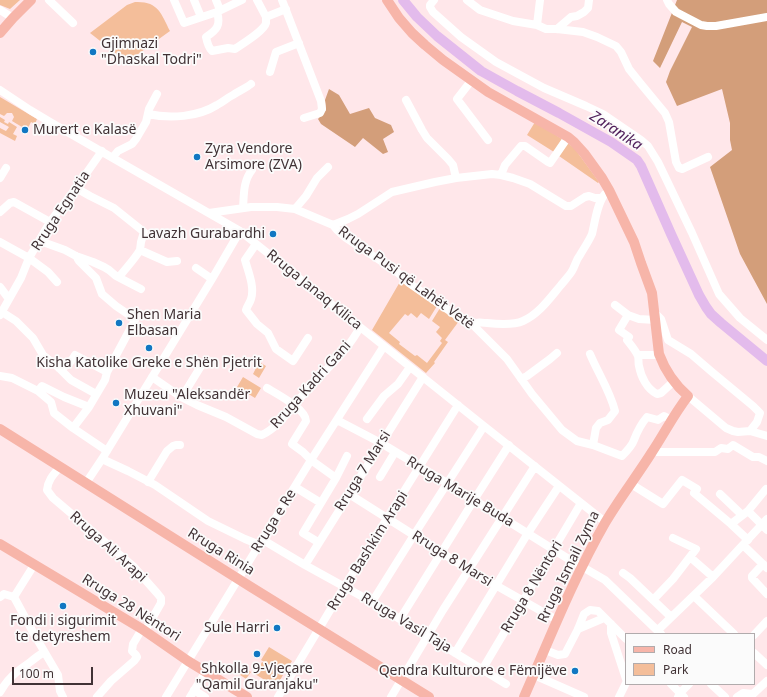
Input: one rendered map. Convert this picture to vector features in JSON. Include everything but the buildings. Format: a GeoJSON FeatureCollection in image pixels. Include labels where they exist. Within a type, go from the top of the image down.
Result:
{"type":"FeatureCollection","features":[{"type":"Feature","properties":{"kind":"main road"},"geometry":{"type":"LineString","coordinates":[[0,33],[31,0]]}},
{"type":"Feature","properties":{"kind":"main road"},"geometry":{"type":"LineString","coordinates":[[387,0],[399,18],[416,37],[443,60],[488,92],[568,137],[584,153],[609,190],[634,242],[652,293],[659,354],[674,381],[688,396]]}},
{"type":"Feature","properties":{"kind":"main road","name":"Rruga Ismail Zyma"},"geometry":{"type":"LineString","coordinates":[[524,697],[581,567],[605,522],[688,396]]}},
{"type":"Feature","properties":{"kind":"main road","name":"Rruga Rinia"},"geometry":{"type":"LineString","coordinates":[[0,429],[429,697]]}},
{"type":"Feature","properties":{"kind":"main road","name":"Rruga 28 Nëntori"},"geometry":{"type":"LineString","coordinates":[[0,544],[143,630],[188,661],[247,697]]}},
{"type":"Feature","properties":{"kind":"street"},"geometry":{"type":"LineString","coordinates":[[49,0],[73,23]]}},
{"type":"Feature","properties":{"kind":"street"},"geometry":{"type":"LineString","coordinates":[[174,0],[184,23],[218,11],[237,1]]}},
{"type":"Feature","properties":{"kind":"street"},"geometry":{"type":"LineString","coordinates":[[194,0],[201,17]]}},
{"type":"Feature","properties":{"kind":"street"},"geometry":{"type":"LineString","coordinates":[[216,0],[219,18],[218,24],[216,30],[206,37],[207,43],[212,51],[228,48],[236,49],[264,27],[266,17],[258,0]]}},
{"type":"Feature","properties":{"kind":"street"},"geometry":{"type":"LineString","coordinates":[[282,0],[321,101],[322,109],[320,113],[304,118]]}},
{"type":"Feature","properties":{"kind":"street"},"geometry":{"type":"LineString","coordinates":[[434,0],[430,5],[433,12],[461,37],[496,62],[544,88],[603,114],[642,140],[648,146],[658,162],[683,214],[719,294],[740,318],[767,340]]}},
{"type":"Feature","properties":{"kind":"street"},"geometry":{"type":"LineString","coordinates":[[467,0],[480,10],[513,21],[537,25],[546,29],[583,32],[616,46],[630,69],[665,113],[669,122],[676,162],[679,168],[682,169],[708,157]]}},
{"type":"Feature","properties":{"kind":"street"},"geometry":{"type":"LineString","coordinates":[[537,25],[540,0]]}},
{"type":"Feature","properties":{"kind":"street"},"geometry":{"type":"LineString","coordinates":[[558,29],[571,17],[577,16],[584,12],[588,8],[590,0]]}},
{"type":"Feature","properties":{"kind":"street"},"geometry":{"type":"LineString","coordinates":[[667,0],[676,12],[701,25],[716,26],[767,17]]}},
{"type":"Feature","properties":{"kind":"street"},"geometry":{"type":"LineString","coordinates":[[266,17],[286,9]]}},
{"type":"Feature","properties":{"kind":"street"},"geometry":{"type":"LineString","coordinates":[[0,10],[13,18]]}},
{"type":"Feature","properties":{"kind":"street"},"geometry":{"type":"LineString","coordinates":[[270,72],[276,52],[299,43]]}},
{"type":"Feature","properties":{"kind":"street"},"geometry":{"type":"LineString","coordinates":[[471,80],[457,99],[488,140]]}},
{"type":"Feature","properties":{"kind":"street"},"geometry":{"type":"LineString","coordinates":[[148,114],[159,116],[182,116],[203,112],[218,105],[251,84]]}},
{"type":"Feature","properties":{"kind":"street","name":"Rruga Janaq Kilica"},"geometry":{"type":"LineString","coordinates":[[0,90],[30,110],[240,231],[509,445],[580,504],[605,522]]}},
{"type":"Feature","properties":{"kind":"street"},"geometry":{"type":"LineString","coordinates":[[113,157],[118,151],[132,144],[146,122],[148,109],[157,94]]}},
{"type":"Feature","properties":{"kind":"street"},"geometry":{"type":"LineString","coordinates":[[406,100],[428,138],[452,165],[456,178]]}},
{"type":"Feature","properties":{"kind":"street"},"geometry":{"type":"LineString","coordinates":[[501,175],[505,165],[521,146],[524,146],[550,163],[568,137]]}},
{"type":"Feature","properties":{"kind":"street","name":"Rruga Egnatia"},"geometry":{"type":"LineString","coordinates":[[1,313],[21,278],[29,258],[50,222],[102,151]]}},
{"type":"Feature","properties":{"kind":"street"},"geometry":{"type":"LineString","coordinates":[[295,209],[306,196],[317,178],[328,167]]}},
{"type":"Feature","properties":{"kind":"street"},"geometry":{"type":"LineString","coordinates":[[0,178],[6,168]]}},
{"type":"Feature","properties":{"kind":"street"},"geometry":{"type":"LineString","coordinates":[[243,208],[246,180],[252,170]]}},
{"type":"Feature","properties":{"kind":"street"},"geometry":{"type":"LineString","coordinates":[[333,225],[348,220],[392,192],[456,178],[492,174],[513,178],[530,184],[566,206],[571,206],[582,198],[589,196],[602,198]]}},
{"type":"Feature","properties":{"kind":"street"},"geometry":{"type":"LineString","coordinates":[[76,188],[114,208],[144,232],[140,250],[119,277]]}},
{"type":"Feature","properties":{"kind":"street"},"geometry":{"type":"LineString","coordinates":[[472,324],[478,322],[519,322],[532,316],[545,304],[570,274],[576,261],[590,239],[602,198],[609,190]]}},
{"type":"Feature","properties":{"kind":"street"},"geometry":{"type":"LineString","coordinates":[[0,212],[10,203],[14,202],[50,222]]}},
{"type":"Feature","properties":{"kind":"street","name":"Rruga Pusi që Lahët Vetë"},"geometry":{"type":"LineString","coordinates":[[209,214],[243,208],[277,207],[295,209],[333,225],[346,238],[396,271],[432,299],[472,324],[507,358],[532,394],[562,430],[577,441],[593,445],[622,456],[634,441],[635,435],[647,417],[658,420],[664,416],[672,420]]}},
{"type":"Feature","properties":{"kind":"street"},"geometry":{"type":"LineString","coordinates":[[86,483],[102,460],[240,231]]}},
{"type":"Feature","properties":{"kind":"street"},"geometry":{"type":"LineString","coordinates":[[40,241],[104,267],[141,289]]}},
{"type":"Feature","properties":{"kind":"street"},"geometry":{"type":"LineString","coordinates":[[0,242],[29,258],[48,272],[57,282]]}},
{"type":"Feature","properties":{"kind":"street"},"geometry":{"type":"LineString","coordinates":[[256,244],[245,260],[251,280],[252,291],[251,299],[246,310],[257,324],[268,333],[276,349],[293,360],[308,338]]}},
{"type":"Feature","properties":{"kind":"street"},"geometry":{"type":"LineString","coordinates":[[140,250],[167,262],[177,261]]}},
{"type":"Feature","properties":{"kind":"street"},"geometry":{"type":"LineString","coordinates":[[73,428],[89,407],[105,380],[107,372],[121,344],[135,320],[102,294],[96,278],[79,262],[76,256]]}},
{"type":"Feature","properties":{"kind":"street"},"geometry":{"type":"LineString","coordinates":[[196,268],[212,279]]}},
{"type":"Feature","properties":{"kind":"street"},"geometry":{"type":"LineString","coordinates":[[0,288],[9,299]]}},
{"type":"Feature","properties":{"kind":"street"},"geometry":{"type":"LineString","coordinates":[[615,305],[628,315],[639,319],[655,317],[661,319],[668,340],[691,354],[764,414],[750,431]]}},
{"type":"Feature","properties":{"kind":"street"},"geometry":{"type":"LineString","coordinates":[[1,313],[10,316],[16,321],[33,338],[43,355],[71,380],[96,394]]}},
{"type":"Feature","properties":{"kind":"street"},"geometry":{"type":"LineString","coordinates":[[628,315],[619,330],[629,337],[628,340],[638,356],[642,378],[646,384],[658,394],[674,381]]}},
{"type":"Feature","properties":{"kind":"street","name":"Rruga Kadri Gani"},"geometry":{"type":"LineString","coordinates":[[152,377],[197,405],[226,417],[257,434],[262,435],[267,433],[282,420],[310,387],[343,353],[360,327]]}},
{"type":"Feature","properties":{"kind":"street","name":"Rruga e Re"},"geometry":{"type":"LineString","coordinates":[[166,697],[311,460],[384,346]]}},
{"type":"Feature","properties":{"kind":"street"},"geometry":{"type":"LineString","coordinates":[[521,378],[527,376],[556,353]]}},
{"type":"Feature","properties":{"kind":"street"},"geometry":{"type":"LineString","coordinates":[[590,354],[605,384],[615,411],[608,420],[600,423],[596,428],[593,445]]}},
{"type":"Feature","properties":{"kind":"street"},"geometry":{"type":"LineString","coordinates":[[638,356],[659,354]]}},
{"type":"Feature","properties":{"kind":"street"},"geometry":{"type":"LineString","coordinates":[[59,368],[70,364],[75,356],[107,372]]}},
{"type":"Feature","properties":{"kind":"street"},"geometry":{"type":"LineString","coordinates":[[182,397],[201,366]]}},
{"type":"Feature","properties":{"kind":"street"},"geometry":{"type":"LineString","coordinates":[[368,419],[384,396],[398,384],[410,367]]}},
{"type":"Feature","properties":{"kind":"street"},"geometry":{"type":"LineString","coordinates":[[0,376],[12,378],[89,407]]}},
{"type":"Feature","properties":{"kind":"street","name":"Rruga 7 Marsi"},"geometry":{"type":"LineString","coordinates":[[305,565],[348,494],[423,377]]}},
{"type":"Feature","properties":{"kind":"street"},"geometry":{"type":"LineString","coordinates":[[267,388],[294,405],[304,414],[306,418],[306,421],[292,444],[336,478]]}},
{"type":"Feature","properties":{"kind":"street"},"geometry":{"type":"LineString","coordinates":[[40,389],[50,402],[54,413],[107,451]]}},
{"type":"Feature","properties":{"kind":"street"},"geometry":{"type":"LineString","coordinates":[[688,396],[726,428],[732,431],[750,431],[767,436]]}},
{"type":"Feature","properties":{"kind":"street","name":"Rruga Bashkim Arapi"},"geometry":{"type":"LineString","coordinates":[[278,697],[344,587],[458,405]]}},
{"type":"Feature","properties":{"kind":"street","name":"Rruga Marije Buda"},"geometry":{"type":"LineString","coordinates":[[337,420],[382,443],[581,567],[605,580],[659,632]]}},
{"type":"Feature","properties":{"kind":"street"},"geometry":{"type":"LineString","coordinates":[[372,602],[484,426]]}},
{"type":"Feature","properties":{"kind":"street"},"geometry":{"type":"LineString","coordinates":[[652,452],[715,452],[721,448],[728,449],[733,445],[737,438],[738,432]]}},
{"type":"Feature","properties":{"kind":"street"},"geometry":{"type":"LineString","coordinates":[[148,482],[169,448],[180,445]]}},
{"type":"Feature","properties":{"kind":"street"},"geometry":{"type":"LineString","coordinates":[[400,619],[509,445]]}},
{"type":"Feature","properties":{"kind":"street"},"geometry":{"type":"LineString","coordinates":[[733,445],[752,457],[759,457],[767,461]]}},
{"type":"Feature","properties":{"kind":"street"},"geometry":{"type":"LineString","coordinates":[[380,476],[395,452]]}},
{"type":"Feature","properties":{"kind":"street"},"geometry":{"type":"LineString","coordinates":[[318,542],[303,533],[336,478],[347,456]]}},
{"type":"Feature","properties":{"kind":"street","name":"Rruga Vasil Taja"},"geometry":{"type":"LineString","coordinates":[[102,460],[148,482],[208,521],[245,539],[261,542],[372,602],[506,684]]}},
{"type":"Feature","properties":{"kind":"street"},"geometry":{"type":"LineString","coordinates":[[392,697],[427,636],[535,466]]}},
{"type":"Feature","properties":{"kind":"street","name":"Rruga Ali Arapi"},"geometry":{"type":"LineString","coordinates":[[60,467],[48,484],[47,490],[53,498],[133,566],[145,578],[160,598],[161,603],[143,630]]}},
{"type":"Feature","properties":{"kind":"street"},"geometry":{"type":"LineString","coordinates":[[631,484],[663,504],[682,480],[696,488],[694,493],[731,524],[765,566],[752,576],[752,578],[767,594]]}},
{"type":"Feature","properties":{"kind":"street"},"geometry":{"type":"LineString","coordinates":[[455,653],[528,533],[559,486]]}},
{"type":"Feature","properties":{"kind":"street"},"geometry":{"type":"LineString","coordinates":[[295,487],[321,503]]}},
{"type":"Feature","properties":{"kind":"street"},"geometry":{"type":"LineString","coordinates":[[731,524],[745,513],[766,489]]}},
{"type":"Feature","properties":{"kind":"street","name":"Rruga 8 Marsi"},"geometry":{"type":"LineString","coordinates":[[348,494],[469,570],[557,620]]}},
{"type":"Feature","properties":{"kind":"street"},"geometry":{"type":"LineString","coordinates":[[659,632],[671,617],[765,525],[745,513],[720,494]]}},
{"type":"Feature","properties":{"kind":"street","name":"Rruga 8 Nëntori"},"geometry":{"type":"LineString","coordinates":[[482,670],[580,504]]}},
{"type":"Feature","properties":{"kind":"street"},"geometry":{"type":"LineString","coordinates":[[653,600],[673,579],[696,549],[673,538]]}},
{"type":"Feature","properties":{"kind":"street"},"geometry":{"type":"LineString","coordinates":[[690,558],[712,577]]}},
{"type":"Feature","properties":{"kind":"street"},"geometry":{"type":"LineString","coordinates":[[14,597],[34,565]]}},
{"type":"Feature","properties":{"kind":"street"},"geometry":{"type":"LineString","coordinates":[[623,573],[671,617]]}},
{"type":"Feature","properties":{"kind":"street"},"geometry":{"type":"LineString","coordinates":[[0,597],[4,594],[14,597],[58,675],[60,691],[63,697]]}},
{"type":"Feature","properties":{"kind":"street"},"geometry":{"type":"LineString","coordinates":[[694,596],[733,633]]}},
{"type":"Feature","properties":{"kind":"street"},"geometry":{"type":"LineString","coordinates":[[545,650],[558,655],[565,654],[584,614],[590,610],[598,611],[625,638]]}},
{"type":"Feature","properties":{"kind":"street"},"geometry":{"type":"LineString","coordinates":[[578,629],[604,618]]}},
{"type":"Feature","properties":{"kind":"street"},"geometry":{"type":"LineString","coordinates":[[755,633],[767,622]]}},
{"type":"Feature","properties":{"kind":"street"},"geometry":{"type":"LineString","coordinates":[[611,624],[611,633],[625,676]]}},
{"type":"Feature","properties":{"kind":"street"},"geometry":{"type":"LineString","coordinates":[[97,697],[111,681],[137,657],[132,651],[133,644],[143,630]]}},
{"type":"Feature","properties":{"kind":"street"},"geometry":{"type":"LineString","coordinates":[[0,692],[6,682],[15,673],[44,652]]}},
{"type":"Feature","properties":{"kind":"street"},"geometry":{"type":"LineString","coordinates":[[755,654],[767,665]]}},
{"type":"Feature","properties":{"kind":"street"},"geometry":{"type":"LineString","coordinates":[[205,697],[192,694],[206,671]]}},
{"type":"Feature","properties":{"kind":"street"},"geometry":{"type":"LineString","coordinates":[[534,675],[584,697]]}},
{"type":"Feature","properties":{"kind":"street"},"geometry":{"type":"LineString","coordinates":[[738,697],[742,693],[756,696],[767,681]]}},
{"type":"Feature","properties":{"kind":"street"},"geometry":{"type":"LineString","coordinates":[[619,697],[625,685]]}},
{"type":"Feature","properties":{"kind":"street"},"geometry":{"type":"LineString","coordinates":[[672,685],[681,696],[688,685]]}},
{"type":"Feature","properties":{"kind":"street"},"geometry":{"type":"LineString","coordinates":[[712,685],[725,697]]}},
{"type":"Feature","properties":{"kind":"green space"},"geometry":{"type":"Polygon","coordinates":[[[0,0],[20,0],[10,9],[0,5],[0,0]]]}},
{"type":"Feature","properties":{"kind":"green space"},"geometry":{"type":"Polygon","coordinates":[[[135,2],[143,2],[158,9],[170,31],[127,62],[90,33],[127,5],[135,2]]]}},
{"type":"Feature","properties":{"kind":"green space"},"geometry":{"type":"Polygon","coordinates":[[[0,97],[37,119],[35,124],[31,122],[27,130],[12,121],[14,117],[12,113],[7,113],[4,116],[0,114],[0,97]]]}},
{"type":"Feature","properties":{"kind":"green space"},"geometry":{"type":"Polygon","coordinates":[[[0,117],[5,120],[4,122],[8,124],[9,122],[17,127],[13,134],[17,136],[15,141],[0,133],[0,128],[6,131],[9,127],[0,122],[0,117]]]}},
{"type":"Feature","properties":{"kind":"green space"},"geometry":{"type":"Polygon","coordinates":[[[535,122],[562,139],[554,152],[527,135],[535,122]]]}},
{"type":"Feature","properties":{"kind":"green space"},"geometry":{"type":"Polygon","coordinates":[[[568,143],[575,149],[599,182],[598,183],[559,156],[568,143]]]}},
{"type":"Feature","properties":{"kind":"green space"},"geometry":{"type":"Polygon","coordinates":[[[401,280],[437,306],[429,319],[421,313],[417,318],[411,313],[408,316],[405,314],[389,333],[400,342],[399,344],[415,356],[417,355],[427,363],[442,343],[440,341],[442,338],[436,332],[440,327],[432,321],[440,308],[459,321],[445,340],[448,342],[434,362],[435,363],[426,373],[372,330],[401,280]]]}},
{"type":"Feature","properties":{"kind":"green space"},"geometry":{"type":"Polygon","coordinates":[[[259,362],[266,366],[259,378],[253,374],[259,362]]]}},
{"type":"Feature","properties":{"kind":"green space"},"geometry":{"type":"Polygon","coordinates":[[[243,377],[261,388],[255,398],[237,387],[243,377]]]}},
{"type":"Feature","properties":{"kind":"green space"},"geometry":{"type":"Polygon","coordinates":[[[269,647],[292,661],[284,674],[261,660],[269,647]]]}},
{"type":"Feature","properties":{"kind":"green space"},"geometry":{"type":"Polygon","coordinates":[[[262,662],[283,675],[276,687],[255,674],[262,662]]]}},
{"type":"Feature","properties":{"kind":"green space"},"geometry":{"type":"Polygon","coordinates":[[[241,665],[251,672],[246,679],[236,672],[241,665]]]}},
{"type":"Feature","properties":{"kind":"shaded area"},"geometry":{"type":"Polygon","coordinates":[[[677,0],[767,0],[767,304],[740,254],[710,167],[732,150],[730,140],[730,123],[722,89],[677,106],[666,82],[692,27],[682,22],[660,68],[653,61],[677,0]]]}},
{"type":"Feature","properties":{"kind":"shaded area"},"geometry":{"type":"Polygon","coordinates":[[[329,89],[339,95],[350,114],[369,108],[375,118],[391,125],[394,132],[383,139],[388,152],[383,154],[363,138],[355,147],[321,124],[318,119],[326,110],[325,100],[329,89]]]}},
{"type":"Feature","properties":{"kind":"waterway","name":"Zaranika"},"geometry":{"type":"LineString","coordinates":[[403,0],[417,17],[437,36],[481,71],[611,142],[637,160],[699,295],[706,307],[721,323],[767,361]]}},
{"type":"Feature","properties":{"kind":"place","name":"Gjimnazi \"Dhaskal Todri\""},"geometry":{"type":"Point","coordinates":[93,52]}},
{"type":"Feature","properties":{"kind":"place","name":"Murert e Kalasë"},"geometry":{"type":"Point","coordinates":[25,130]}},
{"type":"Feature","properties":{"kind":"place","name":"Zyra Vendore Arsimore (ZVA)"},"geometry":{"type":"Point","coordinates":[197,157]}},
{"type":"Feature","properties":{"kind":"place","name":"Lavazh Gurabardhi"},"geometry":{"type":"Point","coordinates":[273,234]}},
{"type":"Feature","properties":{"kind":"place","name":"Shen Maria Elbasan"},"geometry":{"type":"Point","coordinates":[119,323]}},
{"type":"Feature","properties":{"kind":"place","name":"Kisha Katolike Greke e Shën Pjetrit"},"geometry":{"type":"Point","coordinates":[149,348]}},
{"type":"Feature","properties":{"kind":"place","name":"Muzeu \"Aleksandër Xhuvani\""},"geometry":{"type":"Point","coordinates":[116,403]}},
{"type":"Feature","properties":{"kind":"place","name":"Fondi i sigurimit te detyreshem"},"geometry":{"type":"Point","coordinates":[63,606]}},
{"type":"Feature","properties":{"kind":"place","name":"Sule Harri"},"geometry":{"type":"Point","coordinates":[277,628]}},
{"type":"Feature","properties":{"kind":"place","name":"Shkolla 9-Vjeçare \"Qamil Guranjaku\""},"geometry":{"type":"Point","coordinates":[257,654]}},
{"type":"Feature","properties":{"kind":"place","name":"Qendra Kulturore e Fëmijëve"},"geometry":{"type":"Point","coordinates":[575,671]}}]}
